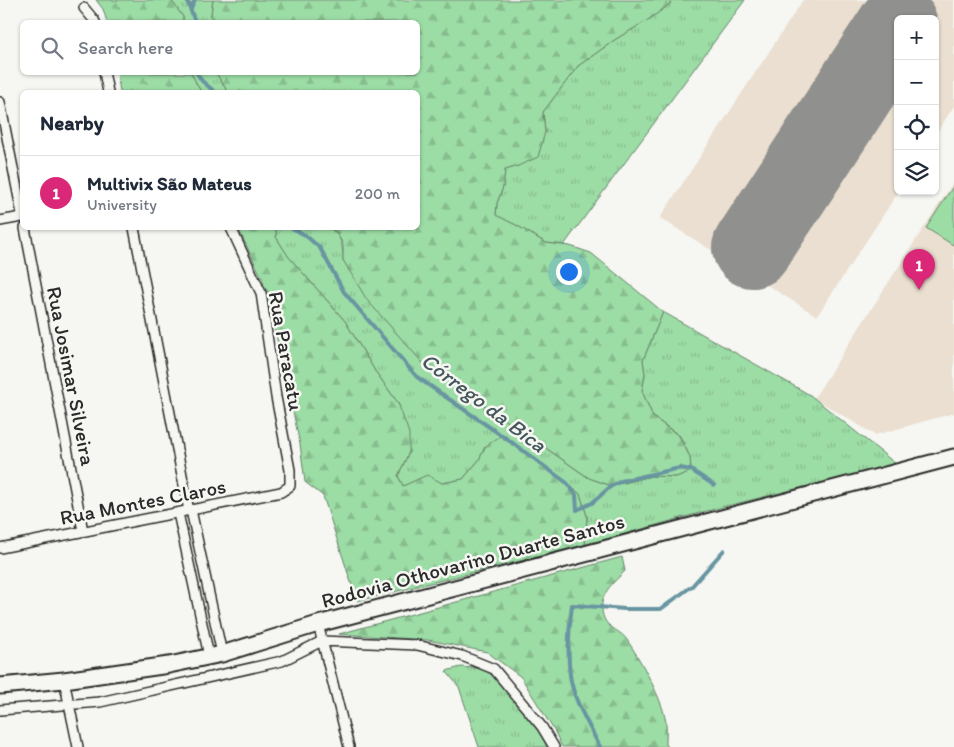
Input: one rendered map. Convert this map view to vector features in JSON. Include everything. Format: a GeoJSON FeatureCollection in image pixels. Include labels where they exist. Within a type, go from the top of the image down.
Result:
{"type":"FeatureCollection","features":[{"type":"Feature","properties":{"kind":"main road","name":"Rodovia Othovarino Duarte Santos"},"geometry":{"type":"LineString","coordinates":[[0,686],[64,680],[215,655],[318,624],[954,457]]}},
{"type":"Feature","properties":{"kind":"street"},"geometry":{"type":"LineString","coordinates":[[84,8],[93,20]]}},
{"type":"Feature","properties":{"kind":"street"},"geometry":{"type":"LineString","coordinates":[[105,75],[108,90]]}},
{"type":"Feature","properties":{"kind":"street"},"geometry":{"type":"LineString","coordinates":[[0,102],[20,206]]}},
{"type":"Feature","properties":{"kind":"street"},"geometry":{"type":"LineString","coordinates":[[0,221],[20,216]]}},
{"type":"Feature","properties":{"kind":"street","name":"Rua Josimar Silveira"},"geometry":{"type":"LineString","coordinates":[[25,230],[83,531]]}},
{"type":"Feature","properties":{"kind":"street"},"geometry":{"type":"LineString","coordinates":[[135,230],[190,510],[215,655]]}},
{"type":"Feature","properties":{"kind":"street","name":"Rua Paracatu"},"geometry":{"type":"LineString","coordinates":[[232,230],[261,293],[276,397],[290,470],[290,486]]}},
{"type":"Feature","properties":{"kind":"street","name":"Rua Montes Claros"},"geometry":{"type":"LineString","coordinates":[[0,548],[280,492],[290,486]]}},
{"type":"Feature","properties":{"kind":"street"},"geometry":{"type":"LineString","coordinates":[[178,513],[215,655]]}},
{"type":"Feature","properties":{"kind":"street"},"geometry":{"type":"LineString","coordinates":[[318,624],[349,747]]}},
{"type":"Feature","properties":{"kind":"street"},"geometry":{"type":"LineString","coordinates":[[322,641],[417,645],[462,656],[494,670],[519,698],[554,747]]}},
{"type":"Feature","properties":{"kind":"street","name":"Rodovia Othovarino Duarte Santos"},"geometry":{"type":"LineString","coordinates":[[0,710],[100,702],[282,661],[322,641]]}},
{"type":"Feature","properties":{"kind":"street"},"geometry":{"type":"LineString","coordinates":[[64,680],[78,747]]}},
{"type":"Feature","properties":{"kind":"shaded area"},"geometry":{"type":"Polygon","coordinates":[[[803,0],[954,0],[954,106],[939,129],[939,15],[894,15],[894,195],[896,195],[817,316],[660,218],[803,0]]]}},
{"type":"Feature","properties":{"kind":"shaded area"},"geometry":{"type":"Polygon","coordinates":[[[954,181],[954,413],[875,435],[814,398],[954,181]]]}},
{"type":"Feature","properties":{"kind":"green space"},"geometry":{"type":"Polygon","coordinates":[[[96,0],[171,0],[183,17],[183,20],[106,20],[103,9],[96,0]]]}},
{"type":"Feature","properties":{"kind":"green space"},"geometry":{"type":"Polygon","coordinates":[[[171,0],[187,0],[192,4],[194,0],[213,0],[210,20],[183,20],[183,17],[171,0]]]}},
{"type":"Feature","properties":{"kind":"green space"},"geometry":{"type":"Polygon","coordinates":[[[213,0],[672,0],[670,4],[648,20],[616,39],[578,66],[543,112],[545,132],[538,157],[505,170],[496,215],[546,243],[570,246],[591,253],[663,312],[643,360],[645,374],[642,391],[653,417],[679,436],[690,457],[691,471],[676,477],[651,476],[609,485],[589,478],[422,362],[367,300],[343,260],[343,244],[333,230],[420,230],[420,90],[227,90],[217,75],[420,75],[420,20],[210,20],[213,0]]]}},
{"type":"Feature","properties":{"kind":"green space"},"geometry":{"type":"Polygon","coordinates":[[[672,0],[745,0],[564,245],[546,243],[516,225],[496,216],[497,203],[503,187],[505,170],[518,166],[545,132],[543,112],[578,66],[616,39],[648,20],[670,4],[672,0]]]}},
{"type":"Feature","properties":{"kind":"green space"},"geometry":{"type":"Polygon","coordinates":[[[117,75],[192,75],[200,90],[120,90],[117,75]]]}},
{"type":"Feature","properties":{"kind":"green space"},"geometry":{"type":"Polygon","coordinates":[[[192,75],[217,75],[227,90],[200,90],[192,75]]]}},
{"type":"Feature","properties":{"kind":"green space"},"geometry":{"type":"Polygon","coordinates":[[[954,185],[954,244],[953,245],[926,228],[954,185]]]}},
{"type":"Feature","properties":{"kind":"green space"},"geometry":{"type":"Polygon","coordinates":[[[239,230],[276,230],[276,237],[288,256],[345,321],[375,371],[398,403],[409,433],[409,452],[398,476],[403,486],[427,475],[442,483],[463,479],[479,460],[485,447],[503,434],[580,494],[587,516],[585,545],[357,601],[323,496],[305,482],[300,444],[262,278],[239,230]]]}},
{"type":"Feature","properties":{"kind":"green space"},"geometry":{"type":"Polygon","coordinates":[[[276,230],[334,231],[341,242],[343,260],[422,362],[589,478],[609,485],[651,476],[676,477],[691,471],[690,457],[680,436],[653,417],[642,391],[645,375],[643,360],[663,312],[810,395],[896,464],[703,512],[585,545],[587,516],[580,494],[503,435],[485,447],[479,460],[463,479],[442,484],[427,476],[403,486],[398,476],[409,452],[398,403],[375,371],[345,321],[288,256],[276,237],[276,230]]]}},
{"type":"Feature","properties":{"kind":"green space"},"geometry":{"type":"Polygon","coordinates":[[[622,557],[625,571],[613,583],[603,598],[603,616],[608,624],[624,636],[649,677],[665,717],[666,744],[668,747],[562,747],[555,732],[521,677],[487,652],[428,640],[339,634],[622,557]]]}},
{"type":"Feature","properties":{"kind":"green space"},"geometry":{"type":"Polygon","coordinates":[[[461,667],[484,670],[504,685],[529,714],[547,747],[479,747],[459,687],[446,671],[461,667]]]}},
{"type":"Feature","properties":{"kind":"waterway","name":"Córrego da Bica"},"geometry":{"type":"LineString","coordinates":[[187,0],[194,20]]}},
{"type":"Feature","properties":{"kind":"waterway","name":"Córrego da Bica"},"geometry":{"type":"LineString","coordinates":[[191,9],[195,0]]}},
{"type":"Feature","properties":{"kind":"waterway","name":"Córrego da Bica"},"geometry":{"type":"LineString","coordinates":[[198,75],[213,90]]}},
{"type":"Feature","properties":{"kind":"waterway","name":"Córrego da Bica"},"geometry":{"type":"LineString","coordinates":[[296,230],[305,235],[320,248],[344,292],[417,377],[567,483],[576,495],[577,510],[592,503],[610,487],[621,481],[680,468],[691,470],[714,485]]}},
{"type":"Feature","properties":{"kind":"waterway"},"geometry":{"type":"LineString","coordinates":[[600,747],[582,712],[572,684],[569,666],[569,631],[572,605],[625,609],[661,609],[692,586],[724,550]]}},
{"type":"Feature","properties":{"kind":"runway"},"geometry":{"type":"LineString","coordinates":[[752,248],[894,31]]}},
{"type":"Feature","properties":{"kind":"place","name":"Multivix São Mateus"},"geometry":{"type":"Point","coordinates":[919,290]}}]}
